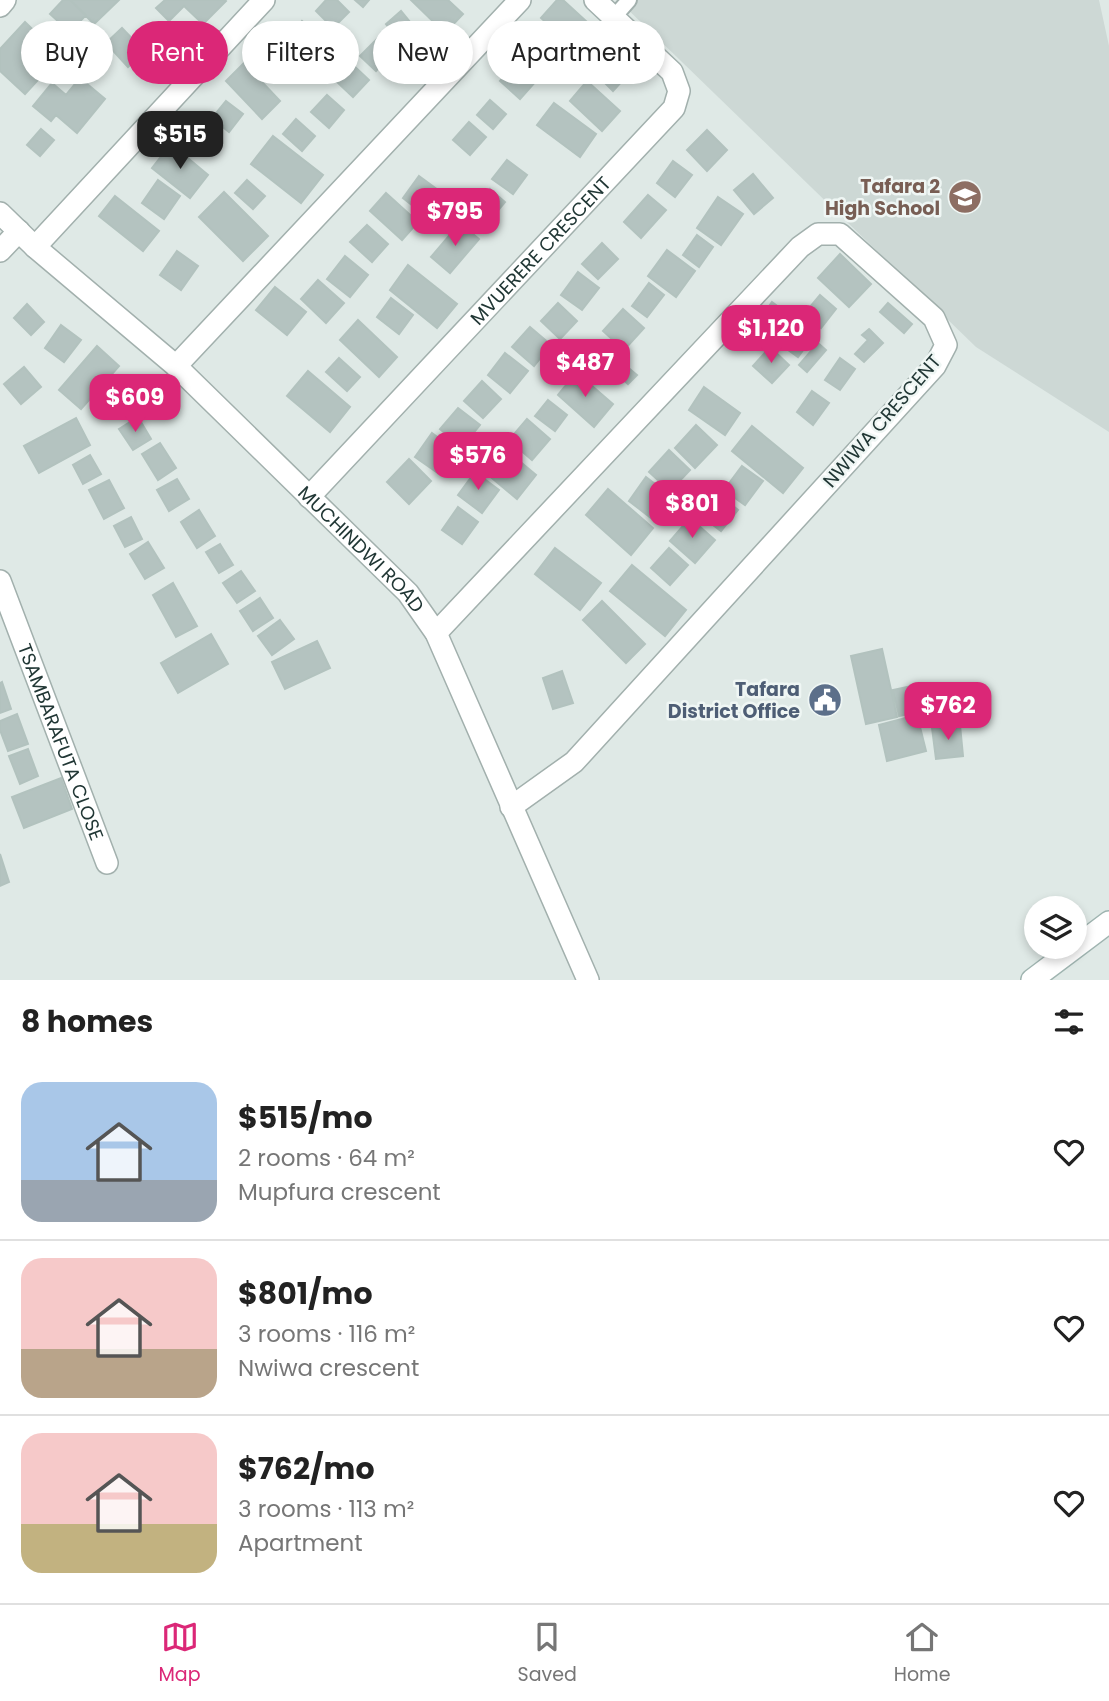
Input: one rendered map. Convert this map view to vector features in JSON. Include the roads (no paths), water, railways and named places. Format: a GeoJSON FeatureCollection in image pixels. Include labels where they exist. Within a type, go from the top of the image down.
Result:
{"type":"FeatureCollection","features":[{"type":"Feature","properties":{"kind":"street"},"geometry":{"type":"LineString","coordinates":[[0,6],[5,0]]}},
{"type":"Feature","properties":{"kind":"street"},"geometry":{"type":"LineString","coordinates":[[35,247],[264,0]]}},
{"type":"Feature","properties":{"kind":"street"},"geometry":{"type":"LineString","coordinates":[[176,366],[520,0]]}},
{"type":"Feature","properties":{"kind":"street","name":"MVUERERE CRESCENT"},"geometry":{"type":"LineString","coordinates":[[309,497],[674,108],[679,91],[672,72],[595,0]]}},
{"type":"Feature","properties":{"kind":"street","name":"MUCHINDWI ROAD"},"geometry":{"type":"LineString","coordinates":[[0,213],[35,247],[176,366],[408,593],[436,633],[588,980]]}},
{"type":"Feature","properties":{"kind":"street"},"geometry":{"type":"LineString","coordinates":[[0,251],[19,231]]}},
{"type":"Feature","properties":{"kind":"street","name":"NWIWA CRESCENT"},"geometry":{"type":"LineString","coordinates":[[436,633],[800,247],[818,234],[840,233],[934,318],[946,345],[935,366],[574,762],[511,807]]}},
{"type":"Feature","properties":{"kind":"street","name":"TSAMBARAFUTA CLOSE"},"geometry":{"type":"LineString","coordinates":[[0,581],[107,863]]}},
{"type":"Feature","properties":{"kind":"street"},"geometry":{"type":"LineString","coordinates":[[1032,980],[1109,922]]}},
{"type":"Feature","properties":{"kind":"lane"},"geometry":{"type":"LineString","coordinates":[[614,17],[629,0]]}},
{"type":"Feature","properties":{"kind":"place","name":"Tafara 2 High School"},"geometry":{"type":"Point","coordinates":[965,197]}},
{"type":"Feature","properties":{"kind":"place","name":"Tafara District Office"},"geometry":{"type":"Point","coordinates":[825,700]}}]}
